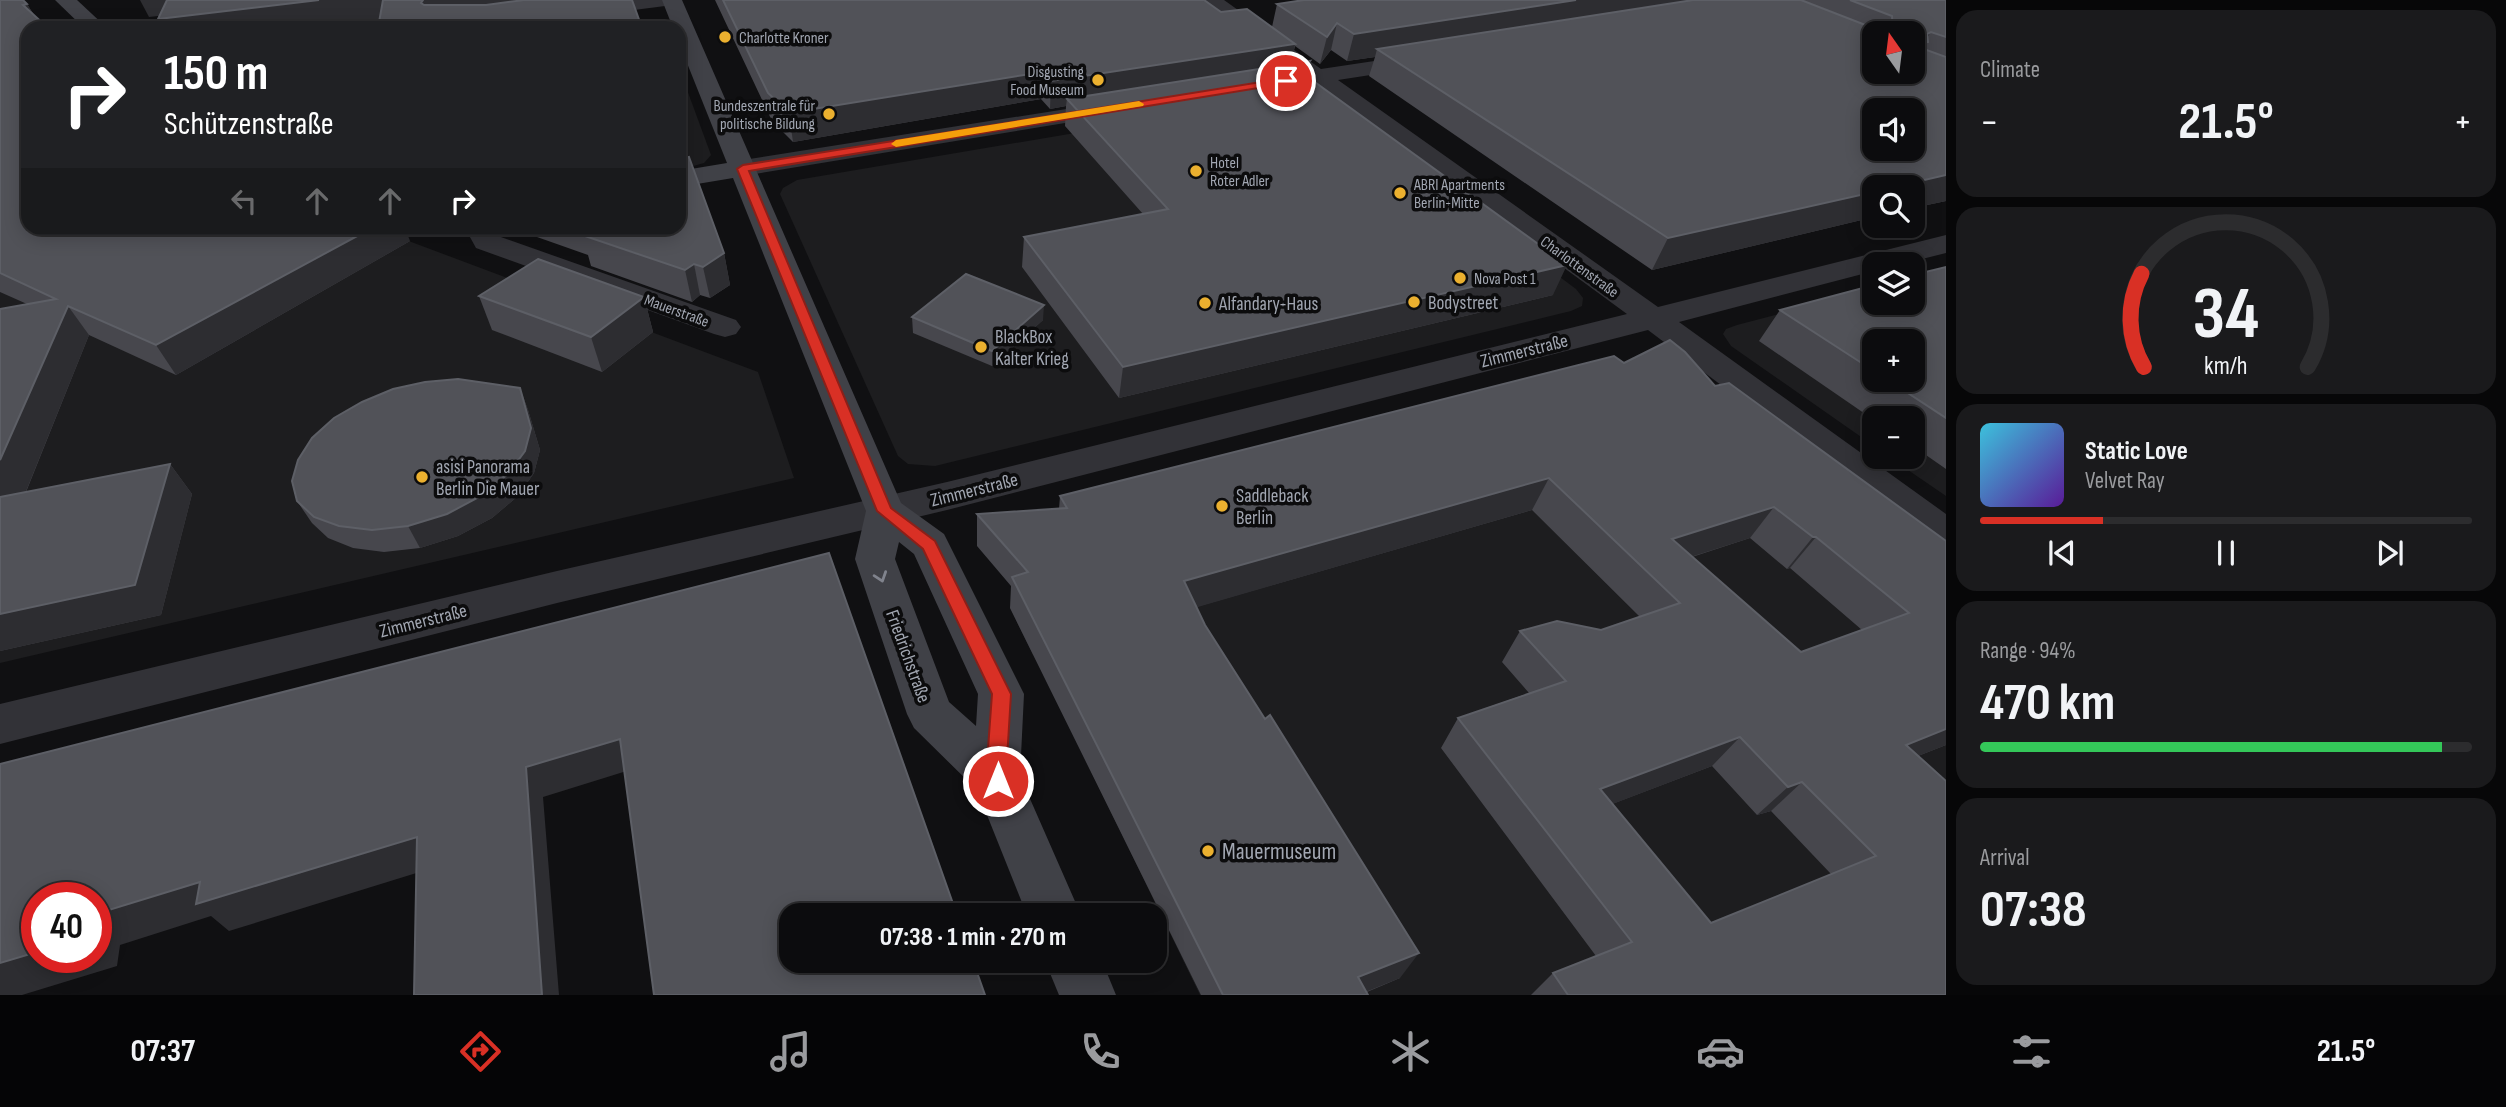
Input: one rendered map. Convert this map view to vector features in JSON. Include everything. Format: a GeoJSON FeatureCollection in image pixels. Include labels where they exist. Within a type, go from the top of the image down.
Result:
{"type":"FeatureCollection","features":[{"type":"Feature","properties":{"kind":"street"},"geometry":{"type":"LineString","coordinates":[[65,0],[88,21]]}},
{"type":"Feature","properties":{"kind":"street"},"geometry":{"type":"LineString","coordinates":[[556,14],[665,0]]}},
{"type":"Feature","properties":{"kind":"street"},"geometry":{"type":"LineString","coordinates":[[672,0],[681,21]]}},
{"type":"Feature","properties":{"kind":"street","name":"Charlottenstraße"},"geometry":{"type":"LineString","coordinates":[[1211,0],[1946,534]]}},
{"type":"Feature","properties":{"kind":"street"},"geometry":{"type":"LineString","coordinates":[[686,33],[885,511]]}},
{"type":"Feature","properties":{"kind":"street"},"geometry":{"type":"LineString","coordinates":[[1234,89],[1440,57]]}},
{"type":"Feature","properties":{"kind":"street"},"geometry":{"type":"LineString","coordinates":[[686,178],[1146,103]]}},
{"type":"Feature","properties":{"kind":"street","name":"Mauerstraße"},"geometry":{"type":"LineString","coordinates":[[482,235],[486,242],[724,327]]}},
{"type":"Feature","properties":{"kind":"street","name":"Zimmerstraße"},"geometry":{"type":"LineString","coordinates":[[0,724],[557,587],[885,511],[1946,244]]}},
{"type":"Feature","properties":{"kind":"street","name":"Friedrichstraße"},"geometry":{"type":"LineString","coordinates":[[996,776],[1001,694],[930,545],[885,511],[875,559],[930,714],[996,776],[1049,903]]}},
{"type":"Feature","properties":{"kind":"street"},"geometry":{"type":"LineString","coordinates":[[1078,973],[1088,995]]}},
{"type":"Feature","properties":{"kind":"shaded area"},"geometry":{"type":"Polygon","coordinates":[[[0,0],[21,21],[21,235],[393,235],[758,372],[794,478],[0,663],[0,0]]]}},
{"type":"Feature","properties":{"kind":"shaded area"},"geometry":{"type":"Polygon","coordinates":[[[686,87],[711,155],[704,163],[686,168],[686,87]]]}},
{"type":"Feature","properties":{"kind":"shaded area"},"geometry":{"type":"Polygon","coordinates":[[[1319,98],[1576,289],[1583,298],[1582,306],[1571,311],[935,466],[908,464],[898,456],[780,194],[783,188],[797,180],[1199,112],[1319,98]]]}},
{"type":"Feature","properties":{"kind":"shaded area"},"geometry":{"type":"Polygon","coordinates":[[[1946,270],[1946,496],[1907,469],[1925,469],[1925,406],[1862,406],[1862,438],[1731,346],[1723,334],[1726,329],[1862,292],[1862,315],[1925,315],[1925,291],[1946,270]]]}},
{"type":"Feature","properties":{"kind":"shaded area"},"geometry":{"type":"Polygon","coordinates":[[[1552,399],[1946,596],[1946,995],[1200,995],[1167,927],[1167,903],[1155,903],[1037,660],[1059,647],[1033,655],[1010,608],[1036,601],[1552,399]]]}},
{"type":"Feature","properties":{"kind":"building"},"geometry":{"type":"Polygon","coordinates":[[[0,0],[23,0],[27,4],[23,5],[40,21],[21,21],[21,235],[359,235],[156,345],[68,306],[0,460],[0,309],[56,299],[0,273],[0,0]]]}},
{"type":"Feature","properties":{"kind":"building"},"geometry":{"type":"Polygon","coordinates":[[[167,0],[319,0],[158,19],[167,0]]]}},
{"type":"Feature","properties":{"kind":"building"},"geometry":{"type":"Polygon","coordinates":[[[383,0],[423,0],[421,3],[424,5],[486,5],[524,0],[632,0],[640,21],[379,21],[383,0]]]}},
{"type":"Feature","properties":{"kind":"building"},"geometry":{"type":"Polygon","coordinates":[[[723,0],[1204,0],[1221,12],[1247,9],[1295,44],[1051,81],[1043,72],[789,113],[768,93],[723,0]]]}},
{"type":"Feature","properties":{"kind":"building"},"geometry":{"type":"Polygon","coordinates":[[[1304,0],[1576,0],[1354,34],[1337,23],[1327,37],[1277,4],[1304,0]]]}},
{"type":"Feature","properties":{"kind":"building"},"geometry":{"type":"Polygon","coordinates":[[[1693,0],[1801,0],[1862,24],[1862,84],[1925,84],[1925,49],[1946,57],[1946,175],[1925,180],[1925,175],[1862,175],[1862,195],[1668,238],[1377,49],[1693,0]]]}},
{"type":"Feature","properties":{"kind":"building"},"geometry":{"type":"Polygon","coordinates":[[[1850,0],[1946,0],[1946,37],[1931,32],[1927,34],[1928,42],[1925,43],[1925,21],[1892,21],[1892,16],[1850,0]]]}},
{"type":"Feature","properties":{"kind":"building"},"geometry":{"type":"Polygon","coordinates":[[[1310,61],[1301,72],[1567,265],[1123,367],[1024,237],[1168,209],[1067,99],[1310,61]]]}},
{"type":"Feature","properties":{"kind":"building"},"geometry":{"type":"Polygon","coordinates":[[[689,157],[724,253],[703,267],[694,264],[685,270],[582,235],[686,235],[686,158],[689,157]]]}},
{"type":"Feature","properties":{"kind":"building"},"geometry":{"type":"Polygon","coordinates":[[[538,259],[644,297],[591,337],[479,296],[538,259]]]}},
{"type":"Feature","properties":{"kind":"building"},"geometry":{"type":"Polygon","coordinates":[[[1946,267],[1946,418],[1906,392],[1925,392],[1925,329],[1862,329],[1862,363],[1780,310],[1862,288],[1862,315],[1925,315],[1925,272],[1946,267]]]}},
{"type":"Feature","properties":{"kind":"building"},"geometry":{"type":"Polygon","coordinates":[[[966,274],[1044,305],[992,351],[912,317],[966,274]]]}},
{"type":"Feature","properties":{"kind":"building"},"geometry":{"type":"Polygon","coordinates":[[[1670,340],[1685,352],[1715,386],[1729,383],[1946,541],[1946,729],[1906,745],[1946,781],[1946,995],[1568,995],[1553,973],[1632,942],[1458,718],[1566,681],[1520,631],[1557,621],[1601,630],[1680,603],[1549,478],[1184,581],[1205,625],[1265,719],[1270,715],[1419,953],[1358,977],[1368,995],[1223,995],[1012,577],[1028,572],[977,514],[1067,508],[1060,496],[1614,356],[1624,363],[1670,340]],[[1774,507],[1672,539],[1801,652],[1909,613],[1816,537],[1774,507]],[[1740,737],[1600,789],[1711,923],[1876,856],[1802,782],[1788,787],[1740,737]]]}},
{"type":"Feature","properties":{"kind":"building","name":"asisi Panorama Berlin Die Mauer"},"geometry":{"type":"Polygon","coordinates":[[[458,379],[520,388],[531,428],[525,451],[508,474],[481,496],[447,514],[408,526],[372,530],[339,526],[314,517],[297,501],[292,481],[298,460],[312,438],[334,418],[393,389],[458,379]]]}},
{"type":"Feature","properties":{"kind":"building"},"geometry":{"type":"Polygon","coordinates":[[[170,464],[135,585],[0,614],[0,497],[170,464]]]}},
{"type":"Feature","properties":{"kind":"building"},"geometry":{"type":"Polygon","coordinates":[[[829,553],[953,903],[779,903],[779,973],[977,973],[985,995],[654,995],[620,739],[526,767],[542,995],[414,995],[417,837],[196,904],[200,882],[112,909],[112,882],[21,882],[21,957],[0,963],[0,764],[829,553]]]}},
{"type":"Feature","properties":{"kind":"slow traffic"},"geometry":{"type":"LineString","coordinates":[[896,144],[1139,104]]}},
{"type":"Feature","properties":{"kind":"place","name":"Charlotte Kroner"},"geometry":{"type":"Point","coordinates":[725,37]}},
{"type":"Feature","properties":{"kind":"place","name":"Disgusting Food Museum"},"geometry":{"type":"Point","coordinates":[1098,80]}},
{"type":"Feature","properties":{"kind":"place","name":"Bundeszentrale für politische Bildung"},"geometry":{"type":"Point","coordinates":[829,114]}},
{"type":"Feature","properties":{"kind":"place","name":"Hotel Roter Adler"},"geometry":{"type":"Point","coordinates":[1196,171]}},
{"type":"Feature","properties":{"kind":"place","name":"ABRI Apartments Berlin-Mitte"},"geometry":{"type":"Point","coordinates":[1400,193]}},
{"type":"Feature","properties":{"kind":"place","name":"Nova Post 1"},"geometry":{"type":"Point","coordinates":[1460,278]}},
{"type":"Feature","properties":{"kind":"place","name":"Bodystreet"},"geometry":{"type":"Point","coordinates":[1414,302]}},
{"type":"Feature","properties":{"kind":"place","name":"Alfandary-Haus"},"geometry":{"type":"Point","coordinates":[1205,303]}},
{"type":"Feature","properties":{"kind":"place","name":"BlackBox Kalter Krieg"},"geometry":{"type":"Point","coordinates":[981,347]}},
{"type":"Feature","properties":{"kind":"place","name":"asisi Panorama Berlin Die Mauer"},"geometry":{"type":"Point","coordinates":[422,477]}},
{"type":"Feature","properties":{"kind":"place","name":"Saddleback Berlin"},"geometry":{"type":"Point","coordinates":[1222,506]}},
{"type":"Feature","properties":{"kind":"place","name":"Mauermuseum"},"geometry":{"type":"Point","coordinates":[1208,851]}},
{"type":"Feature","properties":{"kind":"route"},"geometry":{"type":"LineString","coordinates":[[998,781],[996,776],[1001,694],[930,545],[885,511],[743,169],[1286,81]]}}]}
